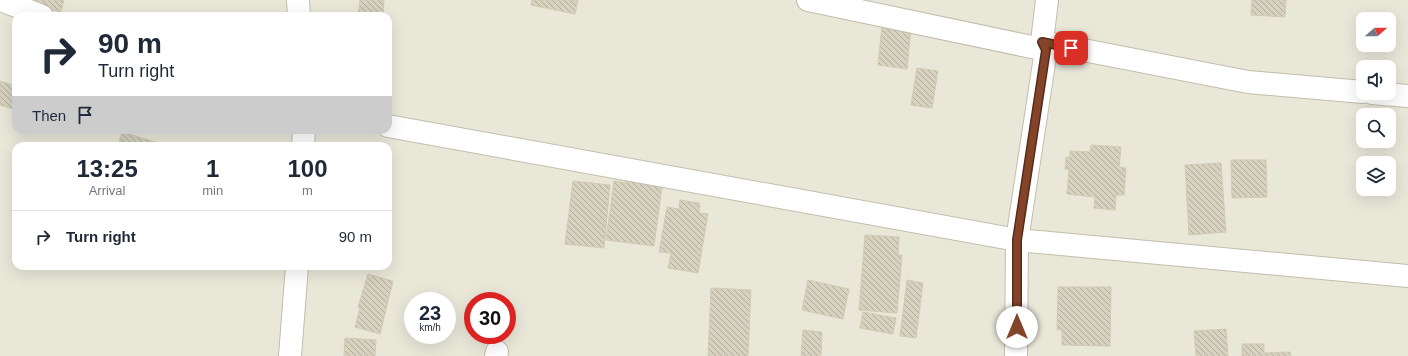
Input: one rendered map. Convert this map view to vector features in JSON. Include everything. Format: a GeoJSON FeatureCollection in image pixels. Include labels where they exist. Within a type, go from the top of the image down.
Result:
{"type":"FeatureCollection","features":[{"type":"Feature","properties":{"kind":"street"},"geometry":{"type":"LineString","coordinates":[[1,0],[32,12]]}},
{"type":"Feature","properties":{"kind":"street"},"geometry":{"type":"LineString","coordinates":[[298,0],[299,12]]}},
{"type":"Feature","properties":{"kind":"street"},"geometry":{"type":"LineString","coordinates":[[808,0],[1044,46],[1248,82],[1356,91]]}},
{"type":"Feature","properties":{"kind":"street"},"geometry":{"type":"LineString","coordinates":[[1016,356],[1017,240],[1044,46],[1046,0]]}},
{"type":"Feature","properties":{"kind":"street"},"geometry":{"type":"LineString","coordinates":[[1396,95],[1408,96]]}},
{"type":"Feature","properties":{"kind":"street"},"geometry":{"type":"LineString","coordinates":[[392,127],[1017,240],[1408,276]]}},
{"type":"Feature","properties":{"kind":"street"},"geometry":{"type":"LineString","coordinates":[[290,356],[297,270]]}},
{"type":"Feature","properties":{"kind":"shaded area"},"geometry":{"type":"Polygon","coordinates":[[[0,0],[1408,0],[1408,356],[0,356],[0,0]]]}},
{"type":"Feature","properties":{"kind":"building"},"geometry":{"type":"Polygon","coordinates":[[[13,0],[64,0],[61,12],[13,0]]]}},
{"type":"Feature","properties":{"kind":"building"},"geometry":{"type":"Polygon","coordinates":[[[360,0],[384,0],[383,12],[358,12],[360,0]]]}},
{"type":"Feature","properties":{"kind":"building"},"geometry":{"type":"Polygon","coordinates":[[[532,0],[578,0],[575,14],[531,5],[532,0]]]}},
{"type":"Feature","properties":{"kind":"building"},"geometry":{"type":"Polygon","coordinates":[[[1252,0],[1286,0],[1285,17],[1251,15],[1252,0]]]}},
{"type":"Feature","properties":{"kind":"building"},"geometry":{"type":"Polygon","coordinates":[[[883,15],[912,18],[907,69],[878,65],[883,15]]]}},
{"type":"Feature","properties":{"kind":"building"},"geometry":{"type":"Polygon","coordinates":[[[917,68],[938,71],[932,108],[911,105],[917,68]]]}},
{"type":"Feature","properties":{"kind":"building"},"geometry":{"type":"Polygon","coordinates":[[[0,81],[12,85],[12,109],[0,105],[0,81]]]}},
{"type":"Feature","properties":{"kind":"building"},"geometry":{"type":"Polygon","coordinates":[[[121,134],[129,134],[155,142],[119,142],[121,134]]]}},
{"type":"Feature","properties":{"kind":"building"},"geometry":{"type":"Polygon","coordinates":[[[1091,145],[1121,147],[1119,167],[1126,168],[1124,195],[1116,195],[1115,210],[1094,208],[1095,197],[1067,194],[1069,169],[1065,169],[1066,157],[1070,157],[1070,151],[1090,152],[1091,145]]]}},
{"type":"Feature","properties":{"kind":"building"},"geometry":{"type":"Polygon","coordinates":[[[1231,160],[1266,160],[1267,197],[1232,198],[1231,160]]]}},
{"type":"Feature","properties":{"kind":"building"},"geometry":{"type":"Polygon","coordinates":[[[1221,163],[1226,232],[1189,235],[1185,165],[1221,163]]]}},
{"type":"Feature","properties":{"kind":"building"},"geometry":{"type":"Polygon","coordinates":[[[628,171],[651,174],[649,185],[662,187],[654,246],[606,240],[614,181],[626,183],[628,171]]]}},
{"type":"Feature","properties":{"kind":"building"},"geometry":{"type":"Polygon","coordinates":[[[573,181],[610,185],[604,248],[565,244],[573,181]]]}},
{"type":"Feature","properties":{"kind":"building"},"geometry":{"type":"Polygon","coordinates":[[[680,200],[700,203],[699,213],[708,214],[698,273],[668,268],[671,253],[659,252],[667,207],[679,209],[680,200]]]}},
{"type":"Feature","properties":{"kind":"building"},"geometry":{"type":"Polygon","coordinates":[[[865,235],[899,237],[898,255],[902,255],[897,313],[859,310],[865,235]]]}},
{"type":"Feature","properties":{"kind":"building"},"geometry":{"type":"Polygon","coordinates":[[[368,274],[393,281],[380,334],[355,327],[360,308],[358,307],[368,274]]]}},
{"type":"Feature","properties":{"kind":"building"},"geometry":{"type":"Polygon","coordinates":[[[808,280],[849,289],[843,319],[802,310],[808,280]]]}},
{"type":"Feature","properties":{"kind":"building"},"geometry":{"type":"Polygon","coordinates":[[[907,280],[923,283],[916,338],[900,336],[907,280]]]}},
{"type":"Feature","properties":{"kind":"building"},"geometry":{"type":"Polygon","coordinates":[[[1058,287],[1111,287],[1110,346],[1062,345],[1062,330],[1057,330],[1058,287]]]}},
{"type":"Feature","properties":{"kind":"building"},"geometry":{"type":"Polygon","coordinates":[[[711,288],[751,290],[748,356],[708,356],[711,288]]]}},
{"type":"Feature","properties":{"kind":"building"},"geometry":{"type":"Polygon","coordinates":[[[863,312],[896,318],[893,334],[860,328],[863,312]]]}},
{"type":"Feature","properties":{"kind":"building"},"geometry":{"type":"Polygon","coordinates":[[[1226,329],[1228,356],[1196,356],[1194,331],[1226,329]]]}},
{"type":"Feature","properties":{"kind":"building"},"geometry":{"type":"Polygon","coordinates":[[[803,330],[822,332],[821,356],[801,356],[803,330]]]}},
{"type":"Feature","properties":{"kind":"building"},"geometry":{"type":"Polygon","coordinates":[[[345,338],[376,340],[375,356],[344,356],[345,338]]]}},
{"type":"Feature","properties":{"kind":"building"},"geometry":{"type":"Polygon","coordinates":[[[1242,344],[1264,344],[1264,353],[1290,352],[1291,356],[1242,356],[1242,344]]]}},
{"type":"Feature","properties":{"kind":"route"},"geometry":{"type":"LineString","coordinates":[[1017,327],[1017,240],[1046,50],[1042,42],[1071,48]]}}]}
